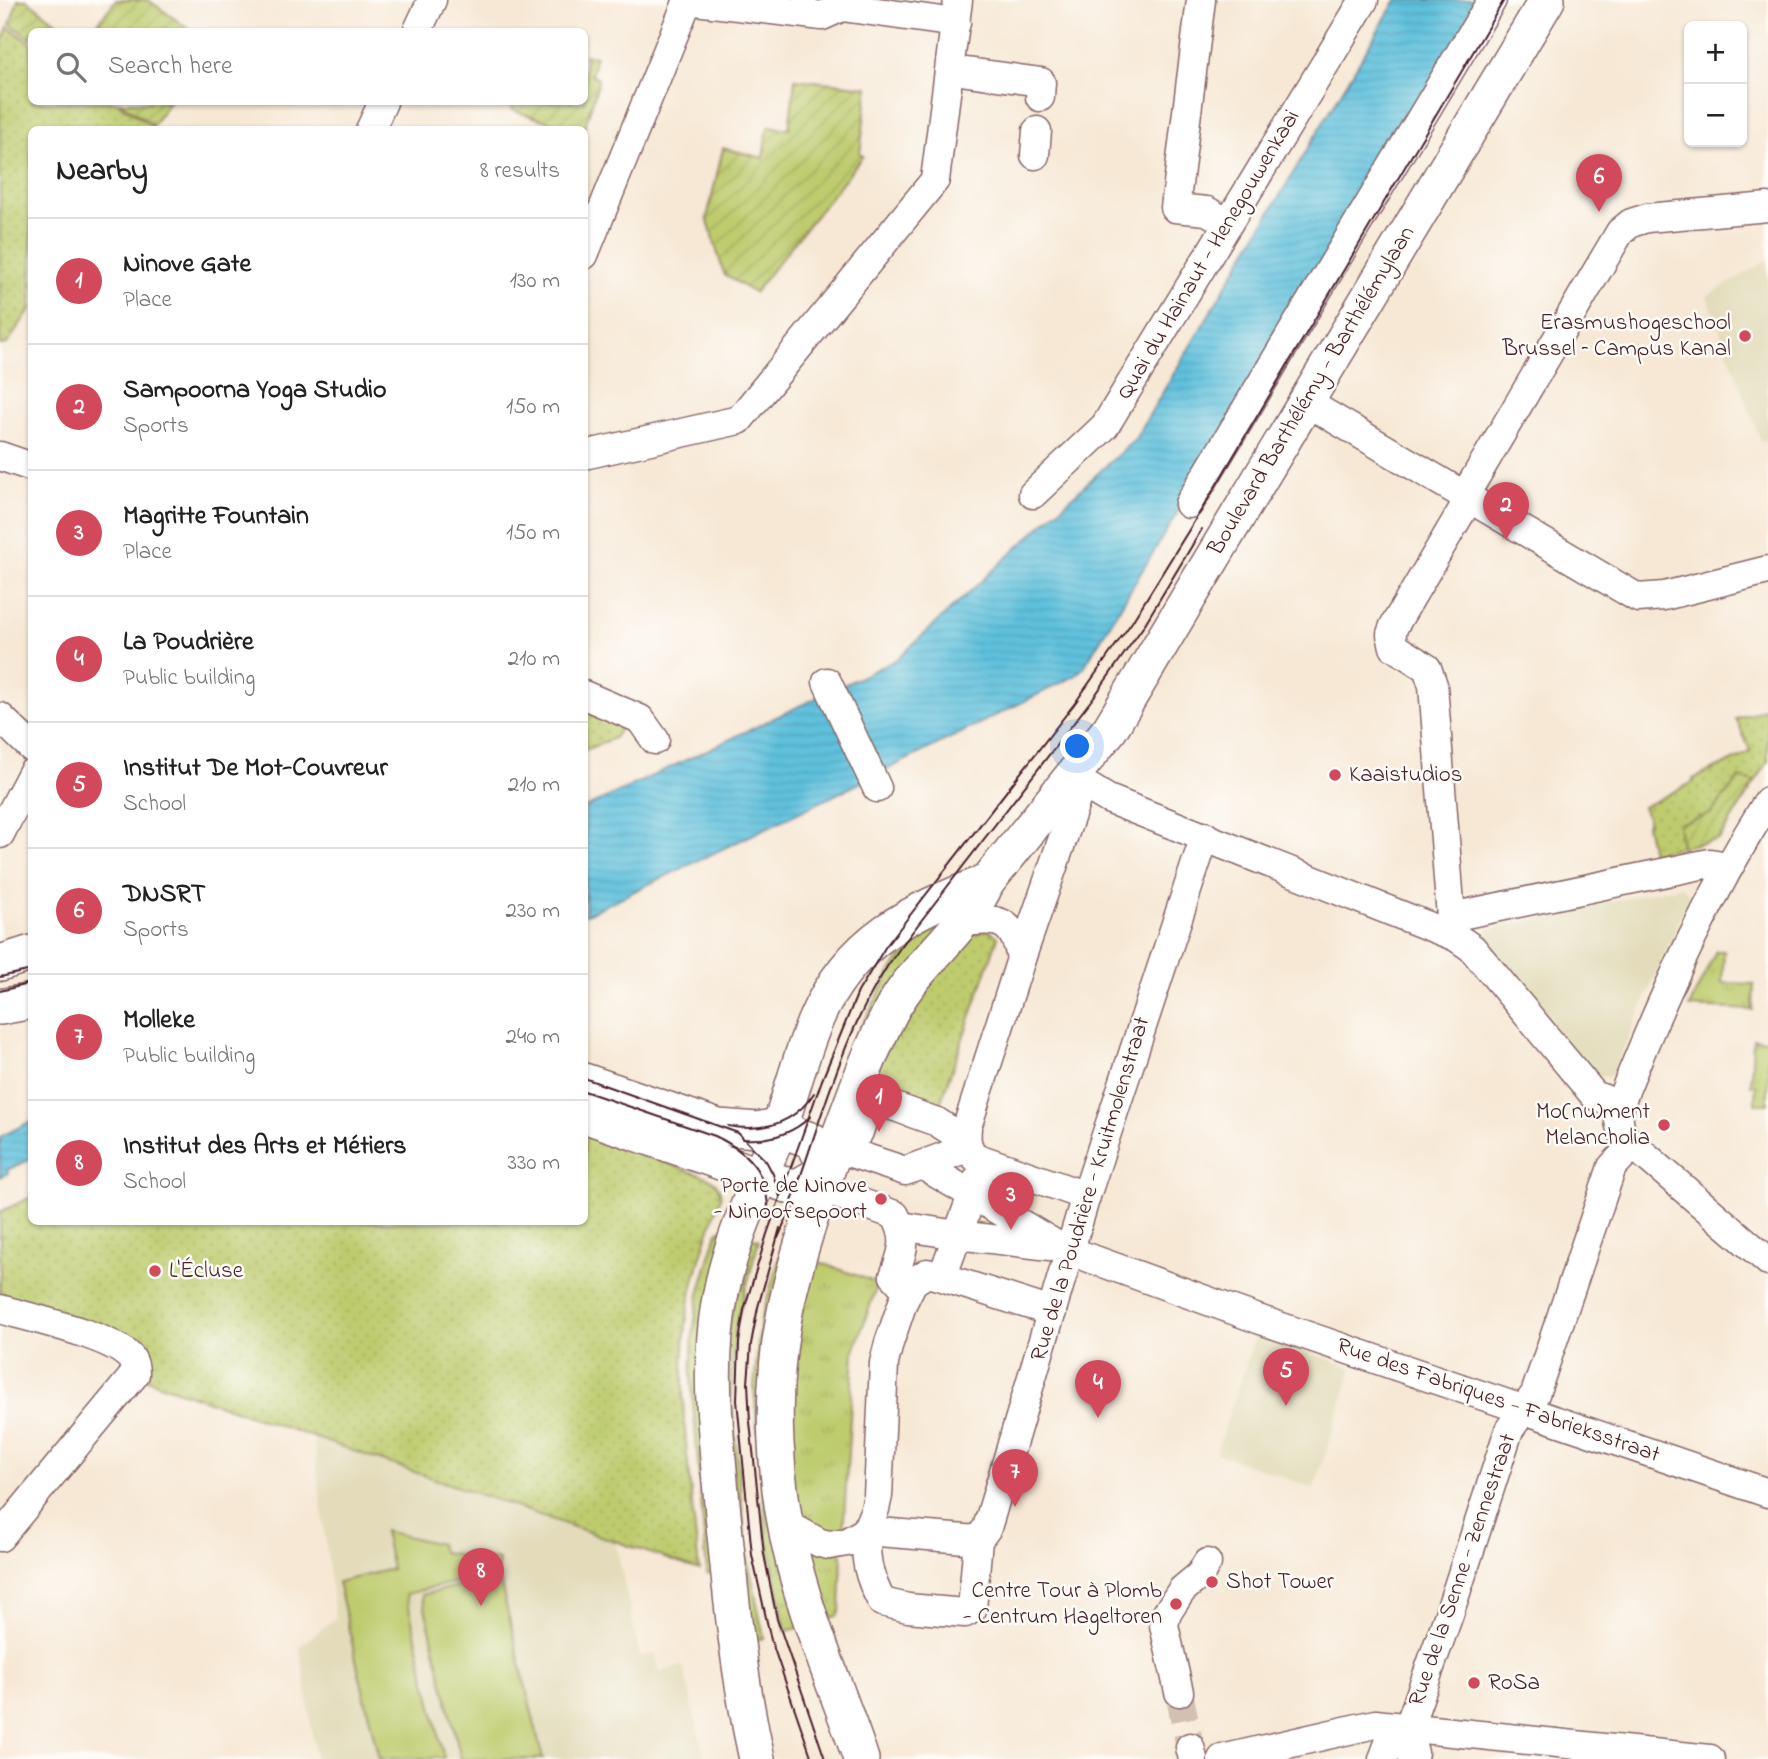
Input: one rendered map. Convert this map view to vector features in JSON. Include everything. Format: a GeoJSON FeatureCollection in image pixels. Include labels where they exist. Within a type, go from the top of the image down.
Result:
{"type":"FeatureCollection","features":[{"type":"Feature","properties":{"kind":"main road","name":"Boulevard Barthélémy - Barthélémylaan"},"geometry":{"type":"LineString","coordinates":[[1076,780],[1110,729],[1547,0]]}},
{"type":"Feature","properties":{"kind":"main road"},"geometry":{"type":"LineString","coordinates":[[861,1759],[809,1612],[794,1564],[786,1524],[777,1439],[776,1378],[784,1317],[799,1256],[838,1172],[872,1051],[891,1010],[909,982],[979,899],[987,882],[1076,780]]}},
{"type":"Feature","properties":{"kind":"main road"},"geometry":{"type":"LineString","coordinates":[[757,1759],[744,1703],[736,1648],[712,1390],[713,1341],[720,1297],[760,1177],[772,1128],[816,1019],[839,975],[864,947],[895,924],[936,902],[987,882]]}},
{"type":"Feature","properties":{"kind":"main road"},"geometry":{"type":"LineString","coordinates":[[0,963],[28,954]]}},
{"type":"Feature","properties":{"kind":"main road"},"geometry":{"type":"LineString","coordinates":[[0,1007],[28,1002]]}},
{"type":"Feature","properties":{"kind":"main road"},"geometry":{"type":"LineString","coordinates":[[588,1082],[718,1126],[772,1128],[813,1141],[838,1172]]}},
{"type":"Feature","properties":{"kind":"main road"},"geometry":{"type":"LineString","coordinates":[[588,1116],[796,1188],[838,1172]]}},
{"type":"Feature","properties":{"kind":"street"},"geometry":{"type":"LineString","coordinates":[[419,28],[432,0]]}},
{"type":"Feature","properties":{"kind":"street"},"geometry":{"type":"LineString","coordinates":[[588,245],[687,0],[822,16],[842,7],[957,11],[935,180],[739,420],[588,454]]}},
{"type":"Feature","properties":{"kind":"street"},"geometry":{"type":"LineString","coordinates":[[1201,0],[1175,208],[1208,211],[1228,223]]}},
{"type":"Feature","properties":{"kind":"street","name":"Quai du Hainaut - Henegouwenkaai"},"geometry":{"type":"LineString","coordinates":[[1033,494],[1105,426],[1364,0]]}},
{"type":"Feature","properties":{"kind":"street","name":"Boulevard Barthélémy - Barthélémylaan"},"geometry":{"type":"LineString","coordinates":[[1189,504],[1492,0]]}},
{"type":"Feature","properties":{"kind":"street"},"geometry":{"type":"LineString","coordinates":[[967,72],[1041,82],[1040,97]]}},
{"type":"Feature","properties":{"kind":"street"},"geometry":{"type":"LineString","coordinates":[[372,126],[382,105]]}},
{"type":"Feature","properties":{"kind":"street"},"geometry":{"type":"LineString","coordinates":[[1448,924],[1431,674],[1427,668],[1394,647],[1391,634],[1463,509],[1465,495],[1620,232],[1631,223],[1647,218],[1768,207]]}},
{"type":"Feature","properties":{"kind":"street"},"geometry":{"type":"LineString","coordinates":[[1306,402],[1638,598],[1664,596],[1768,570]]}},
{"type":"Feature","properties":{"kind":"street"},"geometry":{"type":"LineString","coordinates":[[0,456],[28,466]]}},
{"type":"Feature","properties":{"kind":"street"},"geometry":{"type":"LineString","coordinates":[[829,686],[875,782]]}},
{"type":"Feature","properties":{"kind":"street"},"geometry":{"type":"LineString","coordinates":[[588,697],[640,719],[655,740]]}},
{"type":"Feature","properties":{"kind":"street"},"geometry":{"type":"LineString","coordinates":[[0,717],[28,744]]}},
{"type":"Feature","properties":{"kind":"street"},"geometry":{"type":"LineString","coordinates":[[1076,780],[1108,799],[1448,924],[1472,948],[1594,1096],[1619,1105]]}},
{"type":"Feature","properties":{"kind":"street","name":"Boulevard Barthélémy - Barthélémylaan"},"geometry":{"type":"LineString","coordinates":[[944,1272],[979,1175],[963,1142],[967,1127],[1076,780]]}},
{"type":"Feature","properties":{"kind":"street"},"geometry":{"type":"LineString","coordinates":[[0,834],[28,781]]}},
{"type":"Feature","properties":{"kind":"street"},"geometry":{"type":"LineString","coordinates":[[1768,801],[1728,866],[1657,1012],[1619,1105],[1619,1124],[1626,1139],[1768,1261]]}},
{"type":"Feature","properties":{"kind":"street","name":"Rue de la Poudrière - Kruitmolenstraat"},"geometry":{"type":"LineString","coordinates":[[866,1531],[865,1556],[870,1581],[881,1602],[908,1608],[965,1613],[972,1609],[978,1540],[987,1528],[1086,1196],[1205,836]]}},
{"type":"Feature","properties":{"kind":"street"},"geometry":{"type":"LineString","coordinates":[[1448,924],[1710,863],[1728,866]]}},
{"type":"Feature","properties":{"kind":"street"},"geometry":{"type":"LineString","coordinates":[[960,923],[987,918],[1002,923],[1014,933],[1021,959]]}},
{"type":"Feature","properties":{"kind":"street"},"geometry":{"type":"LineString","coordinates":[[817,1244],[838,1172],[870,1098],[937,1122],[963,1142],[975,1157],[1086,1196]]}},
{"type":"Feature","properties":{"kind":"street"},"geometry":{"type":"LineString","coordinates":[[838,1172],[905,1171],[922,1165],[963,1142]]}},
{"type":"Feature","properties":{"kind":"street","name":"Rue de la Senne - Zennestraat"},"geometry":{"type":"LineString","coordinates":[[1412,1759],[1414,1753],[1408,1729],[1449,1614],[1508,1430],[1535,1394],[1612,1167],[1633,1145]]}},
{"type":"Feature","properties":{"kind":"street"},"geometry":{"type":"LineString","coordinates":[[901,1226],[1060,1247],[922,1165]]}},
{"type":"Feature","properties":{"kind":"street"},"geometry":{"type":"LineString","coordinates":[[838,1172],[895,1215],[905,1244],[894,1276],[908,1284]]}},
{"type":"Feature","properties":{"kind":"street","name":"Rue des Fabriques - Fabrieksstraat"},"geometry":{"type":"LineString","coordinates":[[1070,1251],[1258,1319],[1768,1493]]}},
{"type":"Feature","properties":{"kind":"street"},"geometry":{"type":"LineString","coordinates":[[866,1531],[878,1496],[884,1363],[908,1284],[927,1273],[1052,1312]]}},
{"type":"Feature","properties":{"kind":"street"},"geometry":{"type":"LineString","coordinates":[[0,1309],[111,1342],[130,1356],[135,1364],[135,1374],[0,1537]]}},
{"type":"Feature","properties":{"kind":"street"},"geometry":{"type":"LineString","coordinates":[[786,1524],[820,1544],[830,1545],[847,1542],[866,1531],[978,1540]]}},
{"type":"Feature","properties":{"kind":"street"},"geometry":{"type":"LineString","coordinates":[[1179,1692],[1164,1625],[1167,1613],[1182,1590],[1200,1575],[1207,1563]]}},
{"type":"Feature","properties":{"kind":"street"},"geometry":{"type":"LineString","coordinates":[[1222,1759],[1376,1724],[1710,1759]]}},
{"type":"Feature","properties":{"kind":"street","name":"Rue de la Senne - Zennestraat"},"geometry":{"type":"LineString","coordinates":[[1383,1759],[1389,1743],[1408,1729]]}},
{"type":"Feature","properties":{"kind":"shaded area","name":"Erasmushogeschool Brussel – Campus Kanal"},"geometry":{"type":"Polygon","coordinates":[[[1768,260],[1768,438],[1761,442],[1707,296],[1768,260]]]}},
{"type":"Feature","properties":{"kind":"shaded area"},"geometry":{"type":"Polygon","coordinates":[[[1682,886],[1690,896],[1612,1075],[1593,1078],[1483,943],[1488,929],[1682,886]]]}},
{"type":"Feature","properties":{"kind":"shaded area"},"geometry":{"type":"Polygon","coordinates":[[[1256,1334],[1353,1368],[1314,1488],[1216,1453],[1256,1334]]]}},
{"type":"Feature","properties":{"kind":"shaded area"},"geometry":{"type":"Polygon","coordinates":[[[313,1436],[479,1496],[615,1540],[640,1656],[655,1654],[659,1669],[657,1672],[683,1666],[705,1759],[316,1759],[300,1646],[335,1618],[313,1436]]]}},
{"type":"Feature","properties":{"kind":"green space"},"geometry":{"type":"Polygon","coordinates":[[[18,0],[27,0],[64,28],[28,28],[28,37],[10,24],[18,0]]]}},
{"type":"Feature","properties":{"kind":"green space"},"geometry":{"type":"Polygon","coordinates":[[[116,0],[148,0],[188,28],[93,28],[116,0]]]}},
{"type":"Feature","properties":{"kind":"green space"},"geometry":{"type":"Polygon","coordinates":[[[8,27],[28,41],[28,105],[120,105],[152,126],[28,126],[28,312],[7,344],[0,345],[0,47],[8,27]]]}},
{"type":"Feature","properties":{"kind":"green space"},"geometry":{"type":"Polygon","coordinates":[[[588,55],[596,56],[591,75],[598,78],[598,83],[585,126],[562,126],[512,110],[513,105],[588,105],[588,55]]]}},
{"type":"Feature","properties":{"kind":"green space"},"geometry":{"type":"Polygon","coordinates":[[[795,79],[868,87],[860,154],[863,156],[754,293],[724,274],[707,218],[723,148],[763,158],[768,126],[789,129],[795,79]]]}},
{"type":"Feature","properties":{"kind":"green space"},"geometry":{"type":"Polygon","coordinates":[[[124,105],[167,105],[153,125],[124,105]]]}},
{"type":"Feature","properties":{"kind":"green space"},"geometry":{"type":"Polygon","coordinates":[[[1766,707],[1768,762],[1719,839],[1652,853],[1646,824],[1649,823],[1643,807],[1694,782],[1693,779],[1751,752],[1736,719],[1766,707]]]}},
{"type":"Feature","properties":{"kind":"green space"},"geometry":{"type":"Polygon","coordinates":[[[588,710],[623,724],[614,738],[588,749],[588,710]]]}},
{"type":"Feature","properties":{"kind":"green space"},"geometry":{"type":"Polygon","coordinates":[[[1739,778],[1755,782],[1719,839],[1681,847],[1678,824],[1710,814],[1739,778]]]}},
{"type":"Feature","properties":{"kind":"green space"},"geometry":{"type":"Polygon","coordinates":[[[967,897],[841,1082],[862,1026],[891,971],[933,915],[967,897]]]}},
{"type":"Feature","properties":{"kind":"green space"},"geometry":{"type":"Polygon","coordinates":[[[989,930],[998,937],[937,1113],[868,1087],[884,1049],[961,937],[989,930]]]}},
{"type":"Feature","properties":{"kind":"green space"},"geometry":{"type":"Polygon","coordinates":[[[1716,951],[1724,951],[1722,983],[1754,984],[1753,1010],[1689,1007],[1716,951]]]}},
{"type":"Feature","properties":{"kind":"green space"},"geometry":{"type":"Polygon","coordinates":[[[1753,1039],[1768,1040],[1768,1104],[1755,1104],[1756,1085],[1751,1085],[1753,1039]]]}},
{"type":"Feature","properties":{"kind":"green space"},"geometry":{"type":"Polygon","coordinates":[[[588,1136],[707,1177],[715,1182],[721,1197],[692,1290],[683,1370],[685,1437],[699,1570],[148,1379],[150,1361],[143,1349],[0,1302],[0,1212],[28,1198],[28,1225],[588,1225],[588,1136]]]}},
{"type":"Feature","properties":{"kind":"green space"},"geometry":{"type":"Polygon","coordinates":[[[722,1229],[718,1576],[707,1573],[691,1377],[693,1334],[699,1294],[717,1232],[722,1229]]]}},
{"type":"Feature","properties":{"kind":"green space"},"geometry":{"type":"Polygon","coordinates":[[[749,1237],[759,1240],[735,1329],[731,1393],[747,1556],[764,1638],[746,1642],[724,1348],[749,1237]]]}},
{"type":"Feature","properties":{"kind":"green space"},"geometry":{"type":"Polygon","coordinates":[[[783,1247],[789,1249],[779,1287],[803,1627],[786,1631],[767,1536],[754,1388],[761,1319],[783,1247]]]}},
{"type":"Feature","properties":{"kind":"green space"},"geometry":{"type":"Polygon","coordinates":[[[808,1258],[878,1283],[854,1351],[843,1536],[837,1537],[802,1521],[789,1469],[787,1408],[808,1258]]]}},
{"type":"Feature","properties":{"kind":"green space"},"geometry":{"type":"Polygon","coordinates":[[[384,1531],[440,1544],[442,1552],[499,1560],[497,1572],[406,1594],[444,1758],[379,1759],[338,1582],[392,1569],[384,1531]]]}},
{"type":"Feature","properties":{"kind":"green space"},"geometry":{"type":"Polygon","coordinates":[[[801,1545],[842,1553],[840,1611],[837,1616],[823,1620],[801,1545]]]}},
{"type":"Feature","properties":{"kind":"green space"},"geometry":{"type":"Polygon","coordinates":[[[499,1576],[543,1759],[461,1759],[422,1595],[499,1576]]]}},
{"type":"Feature","properties":{"kind":"water"},"geometry":{"type":"Polygon","coordinates":[[[1396,0],[1487,0],[1084,667],[1075,676],[864,781],[588,914],[588,807],[896,660],[1135,439],[1396,0]]]}},
{"type":"Feature","properties":{"kind":"water"},"geometry":{"type":"Polygon","coordinates":[[[28,1123],[28,1160],[7,1170],[8,1173],[0,1177],[0,1137],[28,1123]]]}},
{"type":"Feature","properties":{"kind":"tunnel"},"geometry":{"type":"LineString","coordinates":[[1179,1692],[1190,1747]]}},
{"type":"Feature","properties":{"kind":"tram line"},"geometry":{"type":"LineString","coordinates":[[812,1759],[771,1640],[752,1555],[737,1400],[739,1342],[744,1310],[767,1234],[822,1080],[858,992],[886,946],[1075,703],[1132,622],[1504,0]]}},
{"type":"Feature","properties":{"kind":"tram line"},"geometry":{"type":"LineString","coordinates":[[778,1238],[841,1059],[882,974],[1096,694],[1143,627],[1202,529]]}},
{"type":"Feature","properties":{"kind":"tram line"},"geometry":{"type":"LineString","coordinates":[[0,977],[28,971]]}},
{"type":"Feature","properties":{"kind":"tram line"},"geometry":{"type":"LineString","coordinates":[[0,991],[28,984]]}},
{"type":"Feature","properties":{"kind":"tram line"},"geometry":{"type":"LineString","coordinates":[[588,1079],[738,1133],[766,1161],[780,1197]]}},
{"type":"Feature","properties":{"kind":"tram line"},"geometry":{"type":"LineString","coordinates":[[588,1092],[715,1136],[740,1151],[749,1159],[762,1180],[768,1205],[768,1220]]}},
{"type":"Feature","properties":{"kind":"tram line"},"geometry":{"type":"LineString","coordinates":[[728,1126],[753,1128],[777,1123],[797,1112],[814,1093]]}},
{"type":"Feature","properties":{"kind":"tram line"},"geometry":{"type":"LineString","coordinates":[[742,1139],[779,1136],[810,1117]]}},
{"type":"Feature","properties":{"kind":"tram line"},"geometry":{"type":"LineString","coordinates":[[780,1228],[758,1307],[751,1344],[748,1383],[750,1422],[764,1554],[777,1619],[825,1759]]}},
{"type":"Feature","properties":{"kind":"place","name":"DNSRT"},"geometry":{"type":"Point","coordinates":[1599,212]}},
{"type":"Feature","properties":{"kind":"place","name":"Erasmushogeschool Brussel – Campus Kanal"},"geometry":{"type":"Point","coordinates":[1745,336]}},
{"type":"Feature","properties":{"kind":"place","name":"Sampoorna Yoga Studio"},"geometry":{"type":"Point","coordinates":[1506,540]}},
{"type":"Feature","properties":{"kind":"place","name":"Kaaistudios"},"geometry":{"type":"Point","coordinates":[1335,775]}},
{"type":"Feature","properties":{"kind":"place","name":"Mo(nu)ment Melancholia"},"geometry":{"type":"Point","coordinates":[1664,1125]}},
{"type":"Feature","properties":{"kind":"place","name":"Ninove Gate"},"geometry":{"type":"Point","coordinates":[879,1132]}},
{"type":"Feature","properties":{"kind":"place","name":"Porte de Ninove - Ninoofsepoort"},"geometry":{"type":"Point","coordinates":[881,1199]}},
{"type":"Feature","properties":{"kind":"place","name":"Magritte Fountain"},"geometry":{"type":"Point","coordinates":[1011,1230]}},
{"type":"Feature","properties":{"kind":"place","name":"L'Écluse"},"geometry":{"type":"Point","coordinates":[155,1271]}},
{"type":"Feature","properties":{"kind":"place","name":"Institut De Mot-Couvreur"},"geometry":{"type":"Point","coordinates":[1286,1406]}},
{"type":"Feature","properties":{"kind":"place","name":"La Poudrière"},"geometry":{"type":"Point","coordinates":[1098,1418]}},
{"type":"Feature","properties":{"kind":"place","name":"Molleke"},"geometry":{"type":"Point","coordinates":[1015,1507]}},
{"type":"Feature","properties":{"kind":"place","name":"Shot Tower"},"geometry":{"type":"Point","coordinates":[1212,1582]}},
{"type":"Feature","properties":{"kind":"place","name":"Centre Tour à Plomb - Centrum Hageltoren"},"geometry":{"type":"Point","coordinates":[1176,1604]}},
{"type":"Feature","properties":{"kind":"place","name":"Institut des Arts et Métiers"},"geometry":{"type":"Point","coordinates":[481,1606]}},
{"type":"Feature","properties":{"kind":"place","name":"RoSa"},"geometry":{"type":"Point","coordinates":[1474,1683]}}]}
